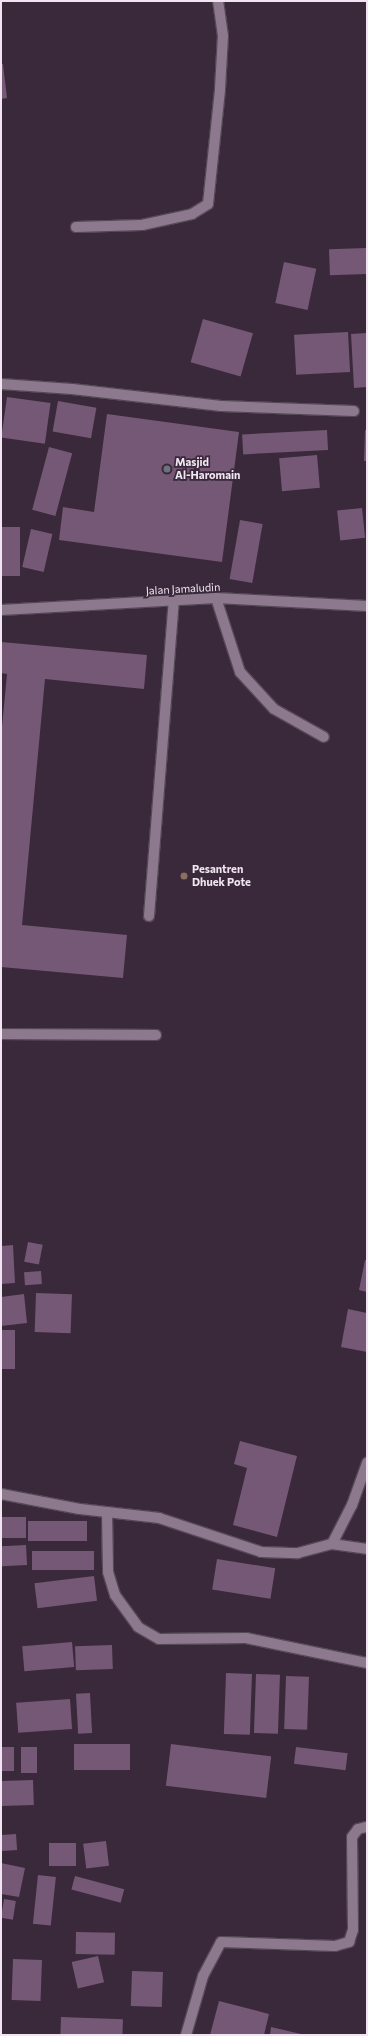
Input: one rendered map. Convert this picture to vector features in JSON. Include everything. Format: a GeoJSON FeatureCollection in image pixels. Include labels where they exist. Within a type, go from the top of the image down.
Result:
{"type":"FeatureCollection","features":[{"type":"Feature","properties":{"kind":"street"},"geometry":{"type":"LineString","coordinates":[[76,226],[142,225],[192,214],[208,204],[221,74],[223,36],[218,1]]}},
{"type":"Feature","properties":{"kind":"street"},"geometry":{"type":"LineString","coordinates":[[1,384],[72,389],[221,406],[354,411]]}},
{"type":"Feature","properties":{"kind":"street"},"geometry":{"type":"LineString","coordinates":[[216,598],[240,672],[274,709],[324,737]]}},
{"type":"Feature","properties":{"kind":"street","name":"Jalan Jamaludin"},"geometry":{"type":"LineString","coordinates":[[1,610],[174,602],[216,598],[367,606]]}},
{"type":"Feature","properties":{"kind":"street"},"geometry":{"type":"LineString","coordinates":[[149,916],[174,602]]}},
{"type":"Feature","properties":{"kind":"street"},"geometry":{"type":"LineString","coordinates":[[1,1034],[156,1035]]}},
{"type":"Feature","properties":{"kind":"street"},"geometry":{"type":"LineString","coordinates":[[332,1544],[352,1505],[367,1463]]}},
{"type":"Feature","properties":{"kind":"street"},"geometry":{"type":"LineString","coordinates":[[1,1494],[107,1512],[159,1518],[260,1552],[298,1553],[332,1544],[367,1549]]}},
{"type":"Feature","properties":{"kind":"street"},"geometry":{"type":"LineString","coordinates":[[107,1512],[108,1572],[115,1595],[138,1627],[159,1639],[246,1638],[367,1663]]}},
{"type":"Feature","properties":{"kind":"street"},"geometry":{"type":"LineString","coordinates":[[186,2035],[203,1976],[221,1942],[335,1946],[349,1942],[353,1930],[352,1837],[358,1829],[367,1827]]}},
{"type":"Feature","properties":{"kind":"building"},"geometry":{"type":"Polygon","coordinates":[[[1,64],[3,64],[7,98],[1,99],[1,64]]]}},
{"type":"Feature","properties":{"kind":"building"},"geometry":{"type":"Polygon","coordinates":[[[366,248],[367,274],[330,275],[329,249],[366,248]]]}},
{"type":"Feature","properties":{"kind":"building"},"geometry":{"type":"Polygon","coordinates":[[[284,262],[316,269],[308,310],[275,303],[284,262]]]}},
{"type":"Feature","properties":{"kind":"building"},"geometry":{"type":"Polygon","coordinates":[[[203,319],[253,333],[241,377],[191,362],[203,319]]]}},
{"type":"Feature","properties":{"kind":"building"},"geometry":{"type":"Polygon","coordinates":[[[348,332],[350,372],[296,375],[294,335],[348,332]]]}},
{"type":"Feature","properties":{"kind":"building"},"geometry":{"type":"Polygon","coordinates":[[[367,333],[367,387],[354,388],[351,334],[367,333]]]}},
{"type":"Feature","properties":{"kind":"building"},"geometry":{"type":"Polygon","coordinates":[[[7,397],[51,403],[45,444],[1,438],[7,397]]]}},
{"type":"Feature","properties":{"kind":"building"},"geometry":{"type":"Polygon","coordinates":[[[58,401],[96,408],[91,438],[53,432],[58,401]]]}},
{"type":"Feature","properties":{"kind":"building","name":"Masjid Al-Haromain"},"geometry":{"type":"Polygon","coordinates":[[[107,414],[239,432],[222,562],[59,540],[63,507],[94,512],[107,414]]]}},
{"type":"Feature","properties":{"kind":"building"},"geometry":{"type":"Polygon","coordinates":[[[327,430],[328,450],[243,454],[242,434],[327,430]]]}},
{"type":"Feature","properties":{"kind":"building"},"geometry":{"type":"Polygon","coordinates":[[[365,430],[367,430],[367,461],[364,461],[365,430]]]}},
{"type":"Feature","properties":{"kind":"building"},"geometry":{"type":"Polygon","coordinates":[[[49,447],[72,453],[55,516],[32,510],[49,447]]]}},
{"type":"Feature","properties":{"kind":"building"},"geometry":{"type":"Polygon","coordinates":[[[317,455],[320,488],[282,491],[279,458],[317,455]]]}},
{"type":"Feature","properties":{"kind":"building"},"geometry":{"type":"Polygon","coordinates":[[[362,508],[365,538],[340,540],[337,511],[362,508]]]}},
{"type":"Feature","properties":{"kind":"building"},"geometry":{"type":"Polygon","coordinates":[[[240,520],[263,524],[252,583],[230,579],[240,520]]]}},
{"type":"Feature","properties":{"kind":"building"},"geometry":{"type":"Polygon","coordinates":[[[1,527],[20,527],[20,576],[1,576],[1,527]]]}},
{"type":"Feature","properties":{"kind":"building"},"geometry":{"type":"Polygon","coordinates":[[[31,529],[52,534],[44,572],[22,567],[31,529]]]}},
{"type":"Feature","properties":{"kind":"building"},"geometry":{"type":"Polygon","coordinates":[[[1,642],[147,655],[144,689],[45,679],[22,925],[127,935],[123,978],[1,967],[1,737],[7,674],[1,673],[1,642]]]}},
{"type":"Feature","properties":{"kind":"building"},"geometry":{"type":"Polygon","coordinates":[[[28,1242],[43,1245],[39,1264],[24,1262],[28,1242]]]}},
{"type":"Feature","properties":{"kind":"building"},"geometry":{"type":"Polygon","coordinates":[[[13,1245],[15,1283],[1,1284],[1,1246],[13,1245]]]}},
{"type":"Feature","properties":{"kind":"building"},"geometry":{"type":"Polygon","coordinates":[[[365,1260],[367,1260],[367,1292],[359,1290],[365,1260]]]}},
{"type":"Feature","properties":{"kind":"building"},"geometry":{"type":"Polygon","coordinates":[[[41,1271],[42,1284],[25,1285],[24,1272],[41,1271]]]}},
{"type":"Feature","properties":{"kind":"building"},"geometry":{"type":"Polygon","coordinates":[[[36,1293],[72,1294],[71,1333],[35,1332],[36,1293]]]}},
{"type":"Feature","properties":{"kind":"building"},"geometry":{"type":"Polygon","coordinates":[[[24,1294],[27,1323],[1,1326],[1,1297],[24,1294]]]}},
{"type":"Feature","properties":{"kind":"building"},"geometry":{"type":"Polygon","coordinates":[[[348,1309],[367,1313],[367,1352],[341,1347],[348,1309]]]}},
{"type":"Feature","properties":{"kind":"building"},"geometry":{"type":"Polygon","coordinates":[[[1,1330],[15,1330],[15,1369],[1,1369],[1,1330]]]}},
{"type":"Feature","properties":{"kind":"building"},"geometry":{"type":"Polygon","coordinates":[[[240,1441],[297,1456],[277,1537],[233,1525],[247,1468],[234,1464],[240,1441]]]}},
{"type":"Feature","properties":{"kind":"building"},"geometry":{"type":"Polygon","coordinates":[[[1,1517],[26,1517],[26,1538],[1,1538],[1,1517]]]}},
{"type":"Feature","properties":{"kind":"building"},"geometry":{"type":"Polygon","coordinates":[[[28,1521],[87,1521],[87,1541],[28,1541],[28,1521]]]}},
{"type":"Feature","properties":{"kind":"building"},"geometry":{"type":"Polygon","coordinates":[[[26,1545],[27,1565],[2,1566],[1,1546],[26,1545]]]}},
{"type":"Feature","properties":{"kind":"building"},"geometry":{"type":"Polygon","coordinates":[[[32,1551],[94,1551],[94,1570],[32,1570],[32,1551]]]}},
{"type":"Feature","properties":{"kind":"building"},"geometry":{"type":"Polygon","coordinates":[[[217,1559],[275,1568],[270,1599],[212,1590],[217,1559]]]}},
{"type":"Feature","properties":{"kind":"building"},"geometry":{"type":"Polygon","coordinates":[[[94,1576],[97,1601],[37,1608],[34,1583],[94,1576]]]}},
{"type":"Feature","properties":{"kind":"building"},"geometry":{"type":"Polygon","coordinates":[[[72,1642],[74,1667],[24,1671],[22,1646],[72,1642]]]}},
{"type":"Feature","properties":{"kind":"building"},"geometry":{"type":"Polygon","coordinates":[[[112,1645],[113,1669],[76,1670],[75,1646],[112,1645]]]}},
{"type":"Feature","properties":{"kind":"building"},"geometry":{"type":"Polygon","coordinates":[[[226,1673],[252,1674],[250,1735],[224,1734],[226,1673]]]}},
{"type":"Feature","properties":{"kind":"building"},"geometry":{"type":"Polygon","coordinates":[[[256,1674],[280,1675],[278,1734],[254,1733],[256,1674]]]}},
{"type":"Feature","properties":{"kind":"building"},"geometry":{"type":"Polygon","coordinates":[[[286,1676],[309,1677],[307,1730],[284,1729],[286,1676]]]}},
{"type":"Feature","properties":{"kind":"building"},"geometry":{"type":"Polygon","coordinates":[[[90,1693],[92,1733],[78,1734],[76,1694],[90,1693]]]}},
{"type":"Feature","properties":{"kind":"building"},"geometry":{"type":"Polygon","coordinates":[[[70,1699],[72,1729],[18,1733],[16,1703],[70,1699]]]}},
{"type":"Feature","properties":{"kind":"building"},"geometry":{"type":"Polygon","coordinates":[[[74,1744],[130,1744],[130,1770],[74,1770],[74,1744]]]}},
{"type":"Feature","properties":{"kind":"building"},"geometry":{"type":"Polygon","coordinates":[[[171,1744],[271,1756],[266,1798],[166,1786],[171,1744]]]}},
{"type":"Feature","properties":{"kind":"building"},"geometry":{"type":"Polygon","coordinates":[[[1,1747],[14,1747],[14,1771],[1,1771],[1,1747]]]}},
{"type":"Feature","properties":{"kind":"building"},"geometry":{"type":"Polygon","coordinates":[[[21,1747],[37,1747],[37,1773],[21,1773],[21,1747]]]}},
{"type":"Feature","properties":{"kind":"building"},"geometry":{"type":"Polygon","coordinates":[[[296,1747],[348,1753],[346,1770],[294,1764],[296,1747]]]}},
{"type":"Feature","properties":{"kind":"building"},"geometry":{"type":"Polygon","coordinates":[[[33,1780],[34,1805],[2,1806],[1,1781],[33,1780]]]}},
{"type":"Feature","properties":{"kind":"building"},"geometry":{"type":"Polygon","coordinates":[[[16,1834],[17,1850],[2,1851],[1,1835],[16,1834]]]}},
{"type":"Feature","properties":{"kind":"building"},"geometry":{"type":"Polygon","coordinates":[[[106,1841],[109,1866],[86,1869],[83,1844],[106,1841]]]}},
{"type":"Feature","properties":{"kind":"building"},"geometry":{"type":"Polygon","coordinates":[[[49,1843],[76,1843],[76,1866],[49,1866],[49,1843]]]}},
{"type":"Feature","properties":{"kind":"building"},"geometry":{"type":"Polygon","coordinates":[[[1,1863],[25,1868],[19,1897],[1,1894],[1,1863]]]}},
{"type":"Feature","properties":{"kind":"building"},"geometry":{"type":"Polygon","coordinates":[[[38,1875],[56,1877],[51,1926],[33,1924],[38,1875]]]}},
{"type":"Feature","properties":{"kind":"building"},"geometry":{"type":"Polygon","coordinates":[[[75,1876],[124,1889],[121,1903],[71,1890],[75,1876]]]}},
{"type":"Feature","properties":{"kind":"building"},"geometry":{"type":"Polygon","coordinates":[[[4,1899],[16,1901],[13,1920],[1,1918],[4,1899]]]}},
{"type":"Feature","properties":{"kind":"building"},"geometry":{"type":"Polygon","coordinates":[[[76,1932],[115,1933],[115,1955],[76,1954],[76,1932]]]}},
{"type":"Feature","properties":{"kind":"building"},"geometry":{"type":"Polygon","coordinates":[[[98,1956],[104,1982],[78,1988],[72,1962],[98,1956]]]}},
{"type":"Feature","properties":{"kind":"building"},"geometry":{"type":"Polygon","coordinates":[[[13,1959],[42,1960],[41,2001],[12,2000],[13,1959]]]}},
{"type":"Feature","properties":{"kind":"building"},"geometry":{"type":"Polygon","coordinates":[[[132,1971],[163,1972],[162,2007],[131,2006],[132,1971]]]}},
{"type":"Feature","properties":{"kind":"building"},"geometry":{"type":"Polygon","coordinates":[[[219,2001],[269,2014],[264,2035],[210,2035],[219,2001]]]}},
{"type":"Feature","properties":{"kind":"building"},"geometry":{"type":"Polygon","coordinates":[[[61,2017],[123,2019],[122,2035],[60,2035],[61,2017]]]}},
{"type":"Feature","properties":{"kind":"building"},"geometry":{"type":"Polygon","coordinates":[[[271,2027],[301,2034],[301,2035],[270,2035],[271,2027]]]}},
{"type":"Feature","properties":{"kind":"place","name":"Masjid Al-Haromain"},"geometry":{"type":"Point","coordinates":[167,469]}},
{"type":"Feature","properties":{"kind":"place","name":"Pesantren Dhuek Pote"},"geometry":{"type":"Point","coordinates":[184,876]}}]}
